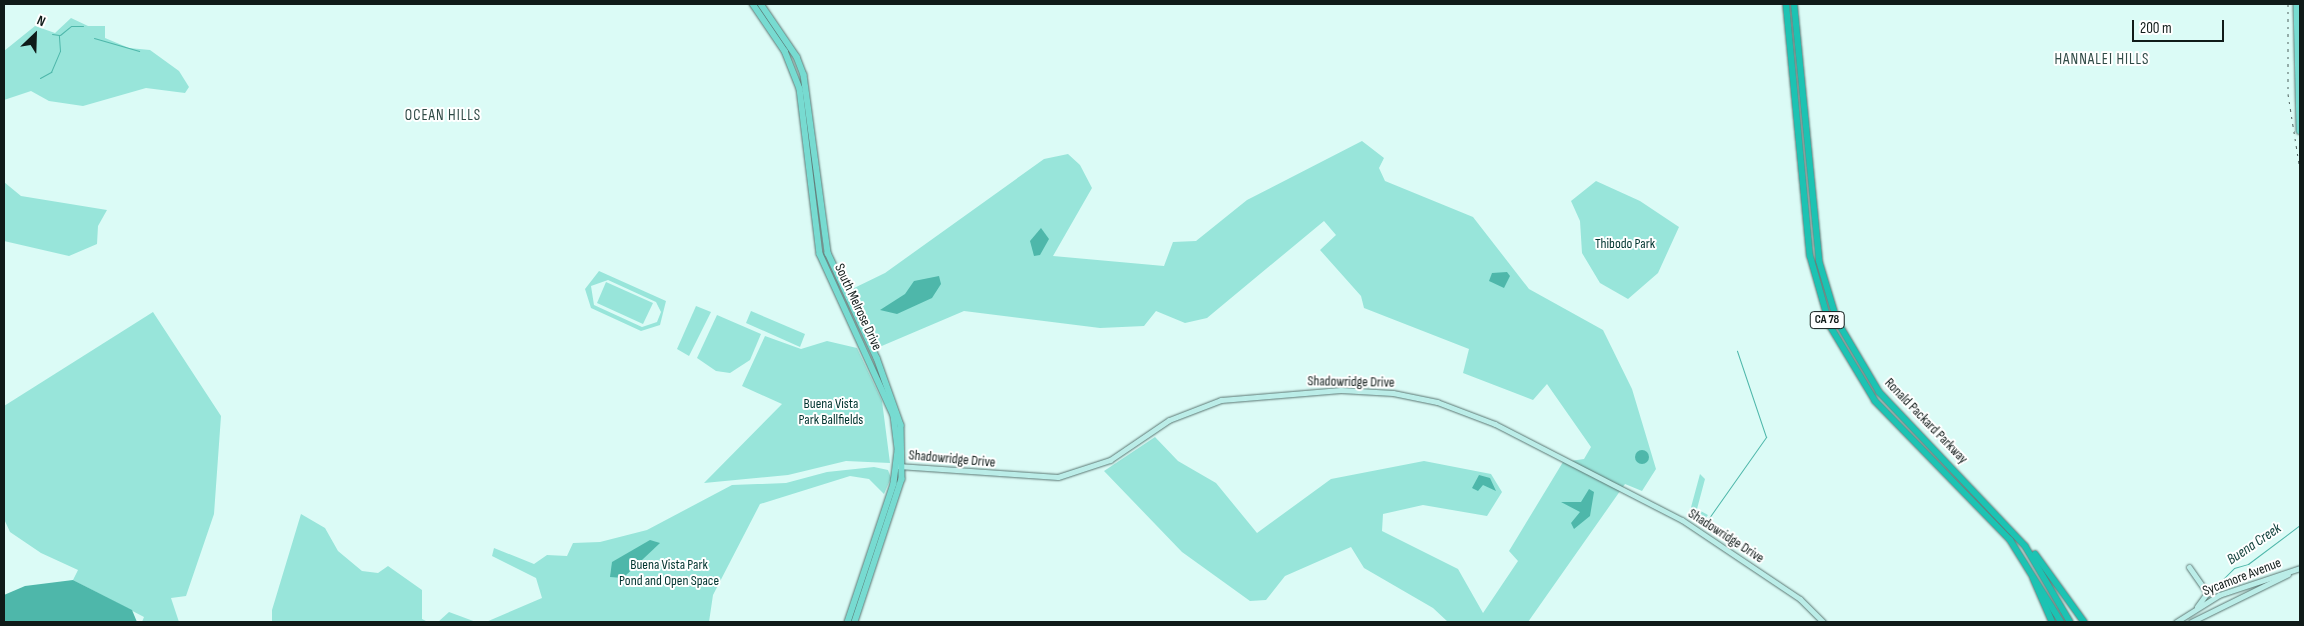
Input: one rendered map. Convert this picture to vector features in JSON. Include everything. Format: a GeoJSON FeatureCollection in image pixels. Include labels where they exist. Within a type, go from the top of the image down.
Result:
{"type":"FeatureCollection","features":[{"type":"Feature","properties":{"kind":"highway","name":"Ronald Packard Parkway"},"geometry":{"type":"LineString","coordinates":[[1786,4],[1810,256],[1830,326],[1875,401],[1992,519],[2028,565],[2061,622]]}},
{"type":"Feature","properties":{"kind":"highway","name":"Ronald Packard Parkway"},"geometry":{"type":"LineString","coordinates":[[1794,4],[1819,260],[1837,321],[1860,367],[1884,398],[2005,522],[2047,579],[2070,622]]}},
{"type":"Feature","properties":{"kind":"highway"},"geometry":{"type":"LineString","coordinates":[[2005,522],[2035,554],[2084,622]]}},
{"type":"Feature","properties":{"kind":"highway"},"geometry":{"type":"LineString","coordinates":[[2028,565],[2052,622]]}},
{"type":"Feature","properties":{"kind":"main road","name":"South Melrose Drive"},"geometry":{"type":"LineString","coordinates":[[753,4],[785,52],[800,88],[820,254],[892,408],[900,466],[848,622]]}},
{"type":"Feature","properties":{"kind":"main road","name":"South Melrose Drive"},"geometry":{"type":"LineString","coordinates":[[761,4],[797,57],[809,93],[828,253],[892,396],[901,425],[900,466],[895,504],[855,622]]}},
{"type":"Feature","properties":{"kind":"main road"},"geometry":{"type":"LineString","coordinates":[[2297,4],[2300,131]]}},
{"type":"Feature","properties":{"kind":"main road","name":"Shadowridge Drive"},"geometry":{"type":"LineString","coordinates":[[900,466],[1058,477],[1110,460],[1169,420],[1221,400],[1340,390],[1393,393],[1437,402],[1495,424],[1682,520],[1800,599],[1823,622]]}},
{"type":"Feature","properties":{"kind":"main road"},"geometry":{"type":"LineString","coordinates":[[2189,567],[2207,593],[2197,607]]}},
{"type":"Feature","properties":{"kind":"main road"},"geometry":{"type":"LineString","coordinates":[[2294,570],[2300,568]]}},
{"type":"Feature","properties":{"kind":"main road","name":"Sycamore Avenue"},"geometry":{"type":"LineString","coordinates":[[2176,622],[2197,607],[2294,570]]}},
{"type":"Feature","properties":{"kind":"main road","name":"Sycamore Avenue"},"geometry":{"type":"LineString","coordinates":[[2191,622],[2294,570]]}},
{"type":"Feature","properties":{"kind":"green space"},"geometry":{"type":"Polygon","coordinates":[[[71,18],[88,26],[105,26],[105,38],[129,48],[150,50],[179,71],[189,87],[185,93],[146,88],[83,106],[49,101],[31,91],[4,100],[4,51],[35,26],[55,33],[71,18]]]}},
{"type":"Feature","properties":{"kind":"green space"},"geometry":{"type":"Polygon","coordinates":[[[1362,141],[1384,158],[1379,168],[1385,181],[1473,217],[1529,289],[1603,330],[1632,389],[1656,469],[1642,491],[1625,484],[1528,622],[1448,622],[1433,608],[1364,568],[1351,547],[1285,576],[1266,600],[1250,601],[1182,552],[1104,471],[1155,437],[1178,461],[1216,483],[1257,533],[1331,479],[1424,461],[1491,474],[1502,492],[1487,516],[1423,505],[1383,514],[1382,531],[1458,569],[1483,613],[1518,561],[1509,551],[1563,462],[1584,459],[1591,447],[1547,384],[1533,400],[1463,373],[1469,349],[1364,308],[1361,296],[1320,250],[1336,235],[1324,221],[1207,318],[1185,323],[1156,311],[1144,326],[1100,328],[964,311],[877,348],[848,291],[885,273],[1044,159],[1068,154],[1080,165],[1092,188],[1053,256],[1164,266],[1173,242],[1196,241],[1247,200],[1362,141]]]}},
{"type":"Feature","properties":{"kind":"green space","name":"Thibodo Park"},"geometry":{"type":"Polygon","coordinates":[[[1596,181],[1640,201],[1679,227],[1658,273],[1628,299],[1600,283],[1582,253],[1580,221],[1571,201],[1596,181]]]}},
{"type":"Feature","properties":{"kind":"green space"},"geometry":{"type":"Polygon","coordinates":[[[4,182],[21,196],[107,210],[98,226],[97,244],[69,256],[4,241],[4,182]]]}},
{"type":"Feature","properties":{"kind":"green space"},"geometry":{"type":"Polygon","coordinates":[[[599,271],[666,301],[660,325],[641,331],[591,308],[585,289],[599,271]],[[608,280],[591,286],[594,305],[642,327],[657,322],[661,312],[656,302],[608,280]]]}},
{"type":"Feature","properties":{"kind":"green space"},"geometry":{"type":"Polygon","coordinates":[[[606,282],[653,303],[643,324],[597,303],[606,282]]]}},
{"type":"Feature","properties":{"kind":"green space"},"geometry":{"type":"Polygon","coordinates":[[[696,306],[711,312],[689,356],[677,349],[696,306]]]}},
{"type":"Feature","properties":{"kind":"green space"},"geometry":{"type":"Polygon","coordinates":[[[751,311],[805,334],[800,347],[746,323],[751,311]]]}},
{"type":"Feature","properties":{"kind":"green space"},"geometry":{"type":"Polygon","coordinates":[[[153,312],[221,416],[214,514],[186,596],[171,598],[179,622],[142,622],[144,617],[73,580],[78,570],[41,553],[10,532],[4,519],[4,406],[153,312]]]}},
{"type":"Feature","properties":{"kind":"green space"},"geometry":{"type":"Polygon","coordinates":[[[717,315],[761,334],[750,360],[730,373],[716,371],[697,358],[717,315]]]}},
{"type":"Feature","properties":{"kind":"green space","name":"Buena Vista Park Ballfields"},"geometry":{"type":"Polygon","coordinates":[[[765,336],[801,349],[827,341],[857,348],[882,401],[890,463],[846,461],[788,475],[704,483],[782,404],[742,386],[765,336]]]}},
{"type":"Feature","properties":{"kind":"green space","name":"Buena Vista Park Pond and Open Space"},"geometry":{"type":"Polygon","coordinates":[[[874,467],[888,470],[891,478],[884,494],[869,479],[850,476],[760,504],[713,595],[709,622],[486,622],[542,598],[536,578],[492,556],[494,548],[534,564],[547,555],[567,556],[573,543],[600,542],[647,530],[732,485],[786,483],[827,472],[874,467]]]}},
{"type":"Feature","properties":{"kind":"green space"},"geometry":{"type":"Polygon","coordinates":[[[1700,474],[1705,479],[1697,509],[1708,515],[1702,523],[1690,511],[1700,474]]]}},
{"type":"Feature","properties":{"kind":"green space"},"geometry":{"type":"Polygon","coordinates":[[[301,514],[325,528],[338,551],[362,571],[378,573],[388,566],[422,590],[422,619],[428,622],[272,622],[272,610],[301,514]]]}},
{"type":"Feature","properties":{"kind":"green space"},"geometry":{"type":"Polygon","coordinates":[[[449,612],[476,622],[438,622],[449,612]]]}},
{"type":"Feature","properties":{"kind":"shaded area"},"geometry":{"type":"Polygon","coordinates":[[[1041,228],[1049,239],[1040,255],[1034,256],[1030,241],[1041,228]]]}},
{"type":"Feature","properties":{"kind":"shaded area"},"geometry":{"type":"Polygon","coordinates":[[[1507,272],[1510,276],[1504,288],[1489,281],[1492,273],[1507,272]]]}},
{"type":"Feature","properties":{"kind":"shaded area"},"geometry":{"type":"Polygon","coordinates":[[[939,276],[941,284],[932,298],[897,314],[880,310],[905,294],[914,281],[939,276]]]}},
{"type":"Feature","properties":{"kind":"shaded area"},"geometry":{"type":"Polygon","coordinates":[[[1639,450],[1645,450],[1649,457],[1645,464],[1639,464],[1635,460],[1635,454],[1639,450]]]}},
{"type":"Feature","properties":{"kind":"shaded area"},"geometry":{"type":"Polygon","coordinates":[[[1479,475],[1490,478],[1496,491],[1483,485],[1478,491],[1472,488],[1479,475]]]}},
{"type":"Feature","properties":{"kind":"shaded area"},"geometry":{"type":"Polygon","coordinates":[[[1589,489],[1594,492],[1590,516],[1574,529],[1571,523],[1580,512],[1561,502],[1581,502],[1589,489]]]}},
{"type":"Feature","properties":{"kind":"shaded area"},"geometry":{"type":"Polygon","coordinates":[[[650,540],[660,543],[623,578],[610,577],[612,562],[650,540]]]}},
{"type":"Feature","properties":{"kind":"shaded area"},"geometry":{"type":"Polygon","coordinates":[[[73,580],[132,610],[137,622],[4,622],[4,595],[25,586],[73,580]]]}},
{"type":"Feature","properties":{"kind":"waterway"},"geometry":{"type":"LineString","coordinates":[[60,35],[71,26],[83,26]]}},
{"type":"Feature","properties":{"kind":"waterway"},"geometry":{"type":"LineString","coordinates":[[40,78],[51,72],[60,51],[59,35],[52,34]]}},
{"type":"Feature","properties":{"kind":"waterway"},"geometry":{"type":"LineString","coordinates":[[94,38],[139,51]]}},
{"type":"Feature","properties":{"kind":"waterway"},"geometry":{"type":"LineString","coordinates":[[1704,525],[1766,437],[1737,351]]}},
{"type":"Feature","properties":{"kind":"waterway","name":"Buena Creek"},"geometry":{"type":"LineString","coordinates":[[2221,581],[2234,568],[2248,564],[2300,525]]}},
{"type":"Feature","properties":{"kind":"railway"},"geometry":{"type":"LineString","coordinates":[[2288,4],[2288,94],[2300,170]]}},
{"type":"Feature","properties":{"kind":"district","name":"HANNALEI HILLS"},"geometry":{"type":"Point","coordinates":[2102,60]}},
{"type":"Feature","properties":{"kind":"district","name":"OCEAN HILLS"},"geometry":{"type":"Point","coordinates":[443,116]}}]}
